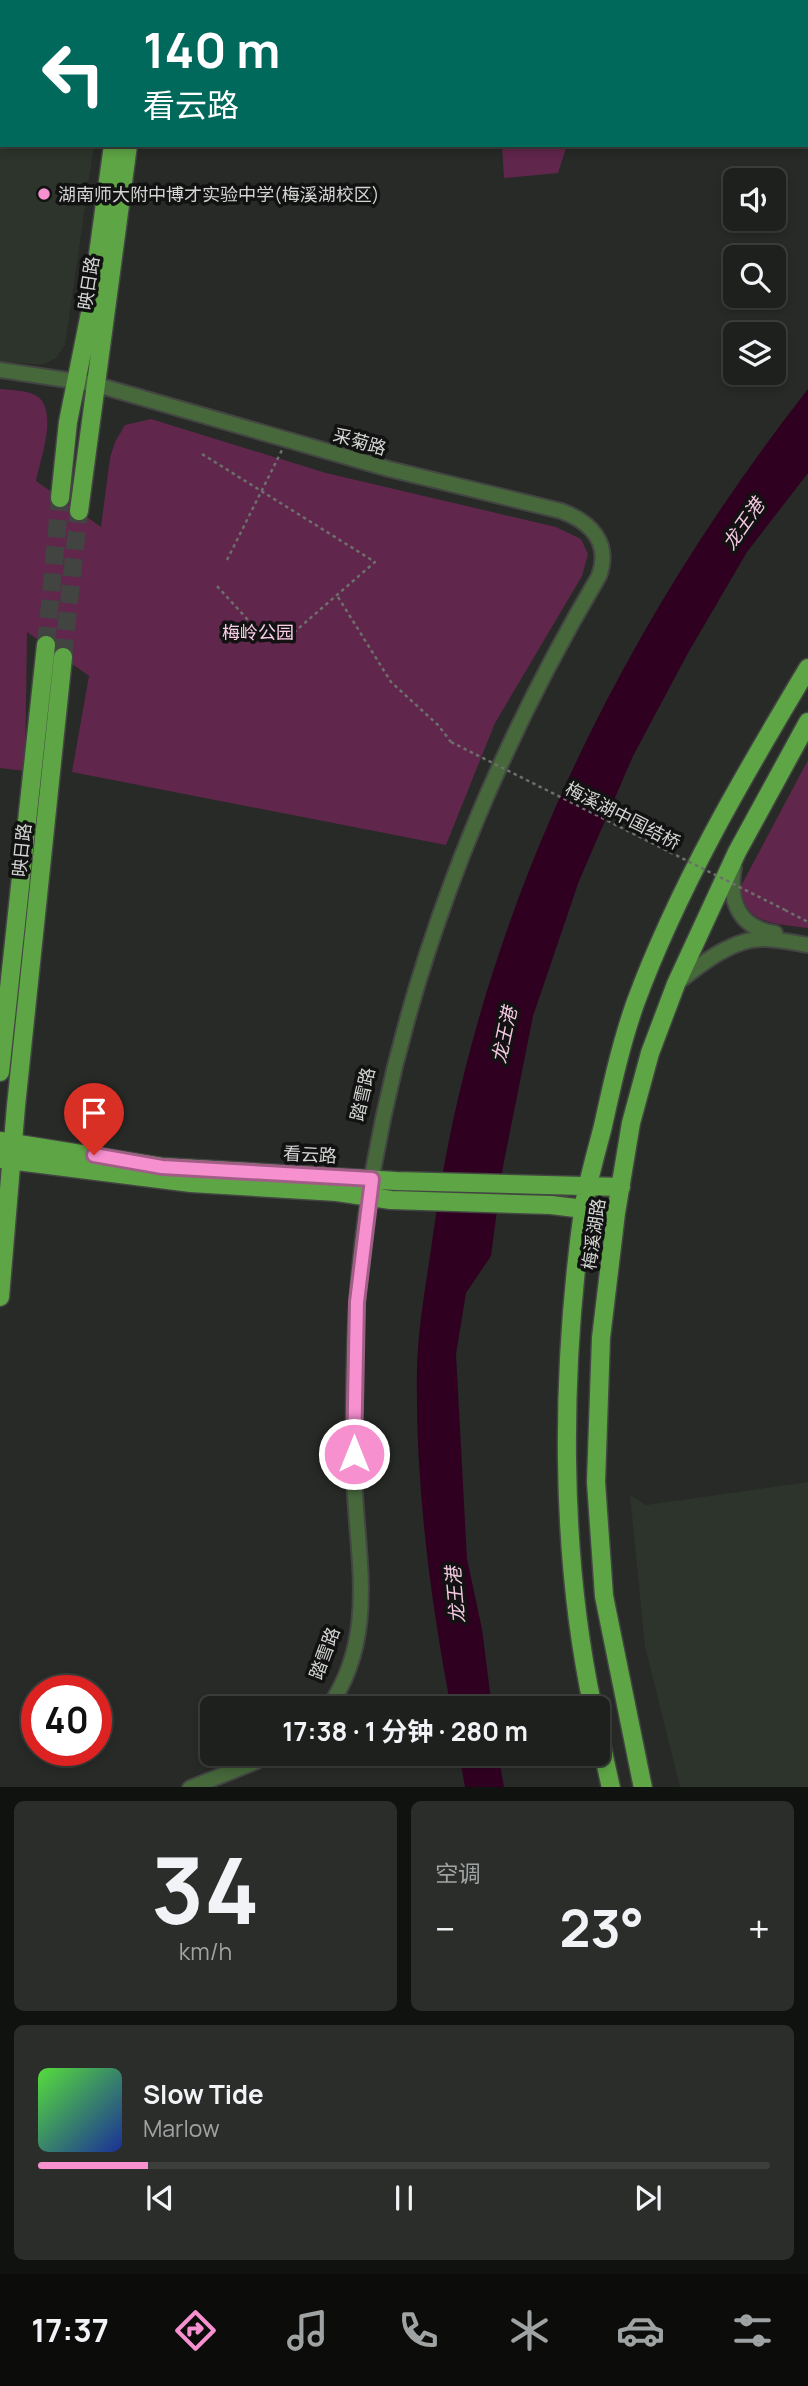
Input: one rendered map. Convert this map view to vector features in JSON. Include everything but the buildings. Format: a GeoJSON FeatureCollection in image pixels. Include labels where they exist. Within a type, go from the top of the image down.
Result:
{"type":"FeatureCollection","features":[{"type":"Feature","properties":{"kind":"main road","name":"映日路"},"geometry":{"type":"LineString","coordinates":[[79,511],[90,313],[113,147]]}},
{"type":"Feature","properties":{"kind":"main road","name":"映日路"},"geometry":{"type":"LineString","coordinates":[[61,498],[63,460],[85,387],[128,147]]}},
{"type":"Feature","properties":{"kind":"main road","name":"映日路"},"geometry":{"type":"LineString","coordinates":[[0,1072],[46,645]]}},
{"type":"Feature","properties":{"kind":"main road","name":"映日路"},"geometry":{"type":"LineString","coordinates":[[0,1297],[6,1150],[63,657]]}},
{"type":"Feature","properties":{"kind":"main road","name":"梅溪湖路"},"geometry":{"type":"LineString","coordinates":[[591,1696],[572,1574],[567,1506],[570,1364],[583,1210],[619,1056],[640,993],[674,915],[728,808],[808,668]]}},
{"type":"Feature","properties":{"kind":"main road","name":"梅溪湖路"},"geometry":{"type":"LineString","coordinates":[[643,1787],[604,1595],[596,1482],[600,1350],[616,1213],[631,1123],[650,1053],[676,984],[737,852],[808,722]]}},
{"type":"Feature","properties":{"kind":"main road","name":"看云路"},"geometry":{"type":"LineString","coordinates":[[6,1150],[162,1167],[396,1181],[621,1187]]}},
{"type":"Feature","properties":{"kind":"main road","name":"看云路"},"geometry":{"type":"LineString","coordinates":[[6,1150],[191,1183],[391,1200],[551,1205],[616,1213]]}},
{"type":"Feature","properties":{"kind":"main road"},"geometry":{"type":"LineString","coordinates":[[606,1766],[611,1787]]}},
{"type":"Feature","properties":{"kind":"street"},"geometry":{"type":"LineString","coordinates":[[0,370],[85,387]]}},
{"type":"Feature","properties":{"kind":"street"},"geometry":{"type":"LineString","coordinates":[[0,379],[85,387]]}},
{"type":"Feature","properties":{"kind":"street","name":"采菊路"},"geometry":{"type":"LineString","coordinates":[[85,387],[387,476],[573,521],[594,540],[599,565]]}},
{"type":"Feature","properties":{"kind":"street","name":"采菊路"},"geometry":{"type":"LineString","coordinates":[[85,387],[388,469],[561,511],[586,523],[598,537],[599,565]]}},
{"type":"Feature","properties":{"kind":"street","name":"踏雪路"},"geometry":{"type":"LineString","coordinates":[[326,1696],[344,1666],[355,1629],[346,1413],[350,1302],[368,1178],[391,1082],[410,1013],[470,834],[520,718],[599,565]]}},
{"type":"Feature","properties":{"kind":"street"},"geometry":{"type":"LineString","coordinates":[[737,852],[731,894],[738,912],[755,929],[808,938]]}},
{"type":"Feature","properties":{"kind":"street"},"geometry":{"type":"LineString","coordinates":[[676,984],[708,961],[746,942],[766,939],[808,946]]}},
{"type":"Feature","properties":{"kind":"street","name":"踏雪路"},"geometry":{"type":"LineString","coordinates":[[334,1696],[349,1669],[362,1611],[353,1412],[357,1302],[365,1197]]}},
{"type":"Feature","properties":{"kind":"street"},"geometry":{"type":"LineString","coordinates":[[190,1787],[245,1766]]}},
{"type":"Feature","properties":{"kind":"street"},"geometry":{"type":"LineString","coordinates":[[208,1787],[261,1766]]}},
{"type":"Feature","properties":{"kind":"path"},"geometry":{"type":"LineString","coordinates":[[227,560],[284,446]]}},
{"type":"Feature","properties":{"kind":"path"},"geometry":{"type":"LineString","coordinates":[[202,454],[375,562],[338,597],[292,634],[260,633],[216,585]]}},
{"type":"Feature","properties":{"kind":"path","name":"梅溪湖中国结桥"},"geometry":{"type":"LineString","coordinates":[[338,597],[391,682],[407,695],[451,742],[808,922]]}},
{"type":"Feature","properties":{"kind":"shaded area","name":"湖南师大附中博才实验中学(梅溪湖校区)"},"geometry":{"type":"Polygon","coordinates":[[[0,147],[94,147],[65,345],[56,358],[42,365],[0,361],[0,147]]]}},
{"type":"Feature","properties":{"kind":"shaded area"},"geometry":{"type":"Polygon","coordinates":[[[808,1482],[808,1787],[680,1787],[645,1646],[630,1495],[646,1505],[808,1482]]]}},
{"type":"Feature","properties":{"kind":"green space"},"geometry":{"type":"Polygon","coordinates":[[[502,147],[566,147],[558,173],[504,178],[502,147]]]}},
{"type":"Feature","properties":{"kind":"green space","name":"梅岭公园"},"geometry":{"type":"Polygon","coordinates":[[[0,389],[33,394],[41,400],[46,409],[47,421],[36,481],[101,527],[110,458],[115,442],[125,425],[151,419],[326,473],[556,527],[581,539],[588,554],[582,576],[495,723],[446,845],[72,772],[89,676],[27,632],[25,771],[0,768],[0,389]]]}},
{"type":"Feature","properties":{"kind":"green space"},"geometry":{"type":"Polygon","coordinates":[[[808,760],[808,928],[774,923],[755,916],[743,899],[741,886],[808,760]]]}},
{"type":"Feature","properties":{"kind":"water","name":"龙王港"},"geometry":{"type":"Polygon","coordinates":[[[808,389],[808,473],[747,552],[688,653],[633,756],[579,881],[533,1016],[502,1172],[491,1256],[466,1293],[456,1354],[467,1559],[482,1629],[490,1696],[449,1696],[425,1540],[417,1369],[433,1235],[453,1120],[482,1006],[519,896],[564,788],[616,683],[674,581],[738,483],[808,389]]]}},
{"type":"Feature","properties":{"kind":"water"},"geometry":{"type":"Polygon","coordinates":[[[461,1766],[500,1766],[504,1787],[465,1787],[461,1766]]]}},
{"type":"Feature","properties":{"kind":"tunnel"},"geometry":{"type":"LineString","coordinates":[[46,645],[60,498]]}},
{"type":"Feature","properties":{"kind":"tunnel"},"geometry":{"type":"LineString","coordinates":[[63,657],[79,511]]}},
{"type":"Feature","properties":{"kind":"place","name":"湖南师大附中博才实验中学(梅溪湖校区)"},"geometry":{"type":"Point","coordinates":[44,194]}},
{"type":"Feature","properties":{"kind":"route"},"geometry":{"type":"LineString","coordinates":[[94,1155],[162,1167],[372,1179],[357,1302],[354,1454]]}}]}
